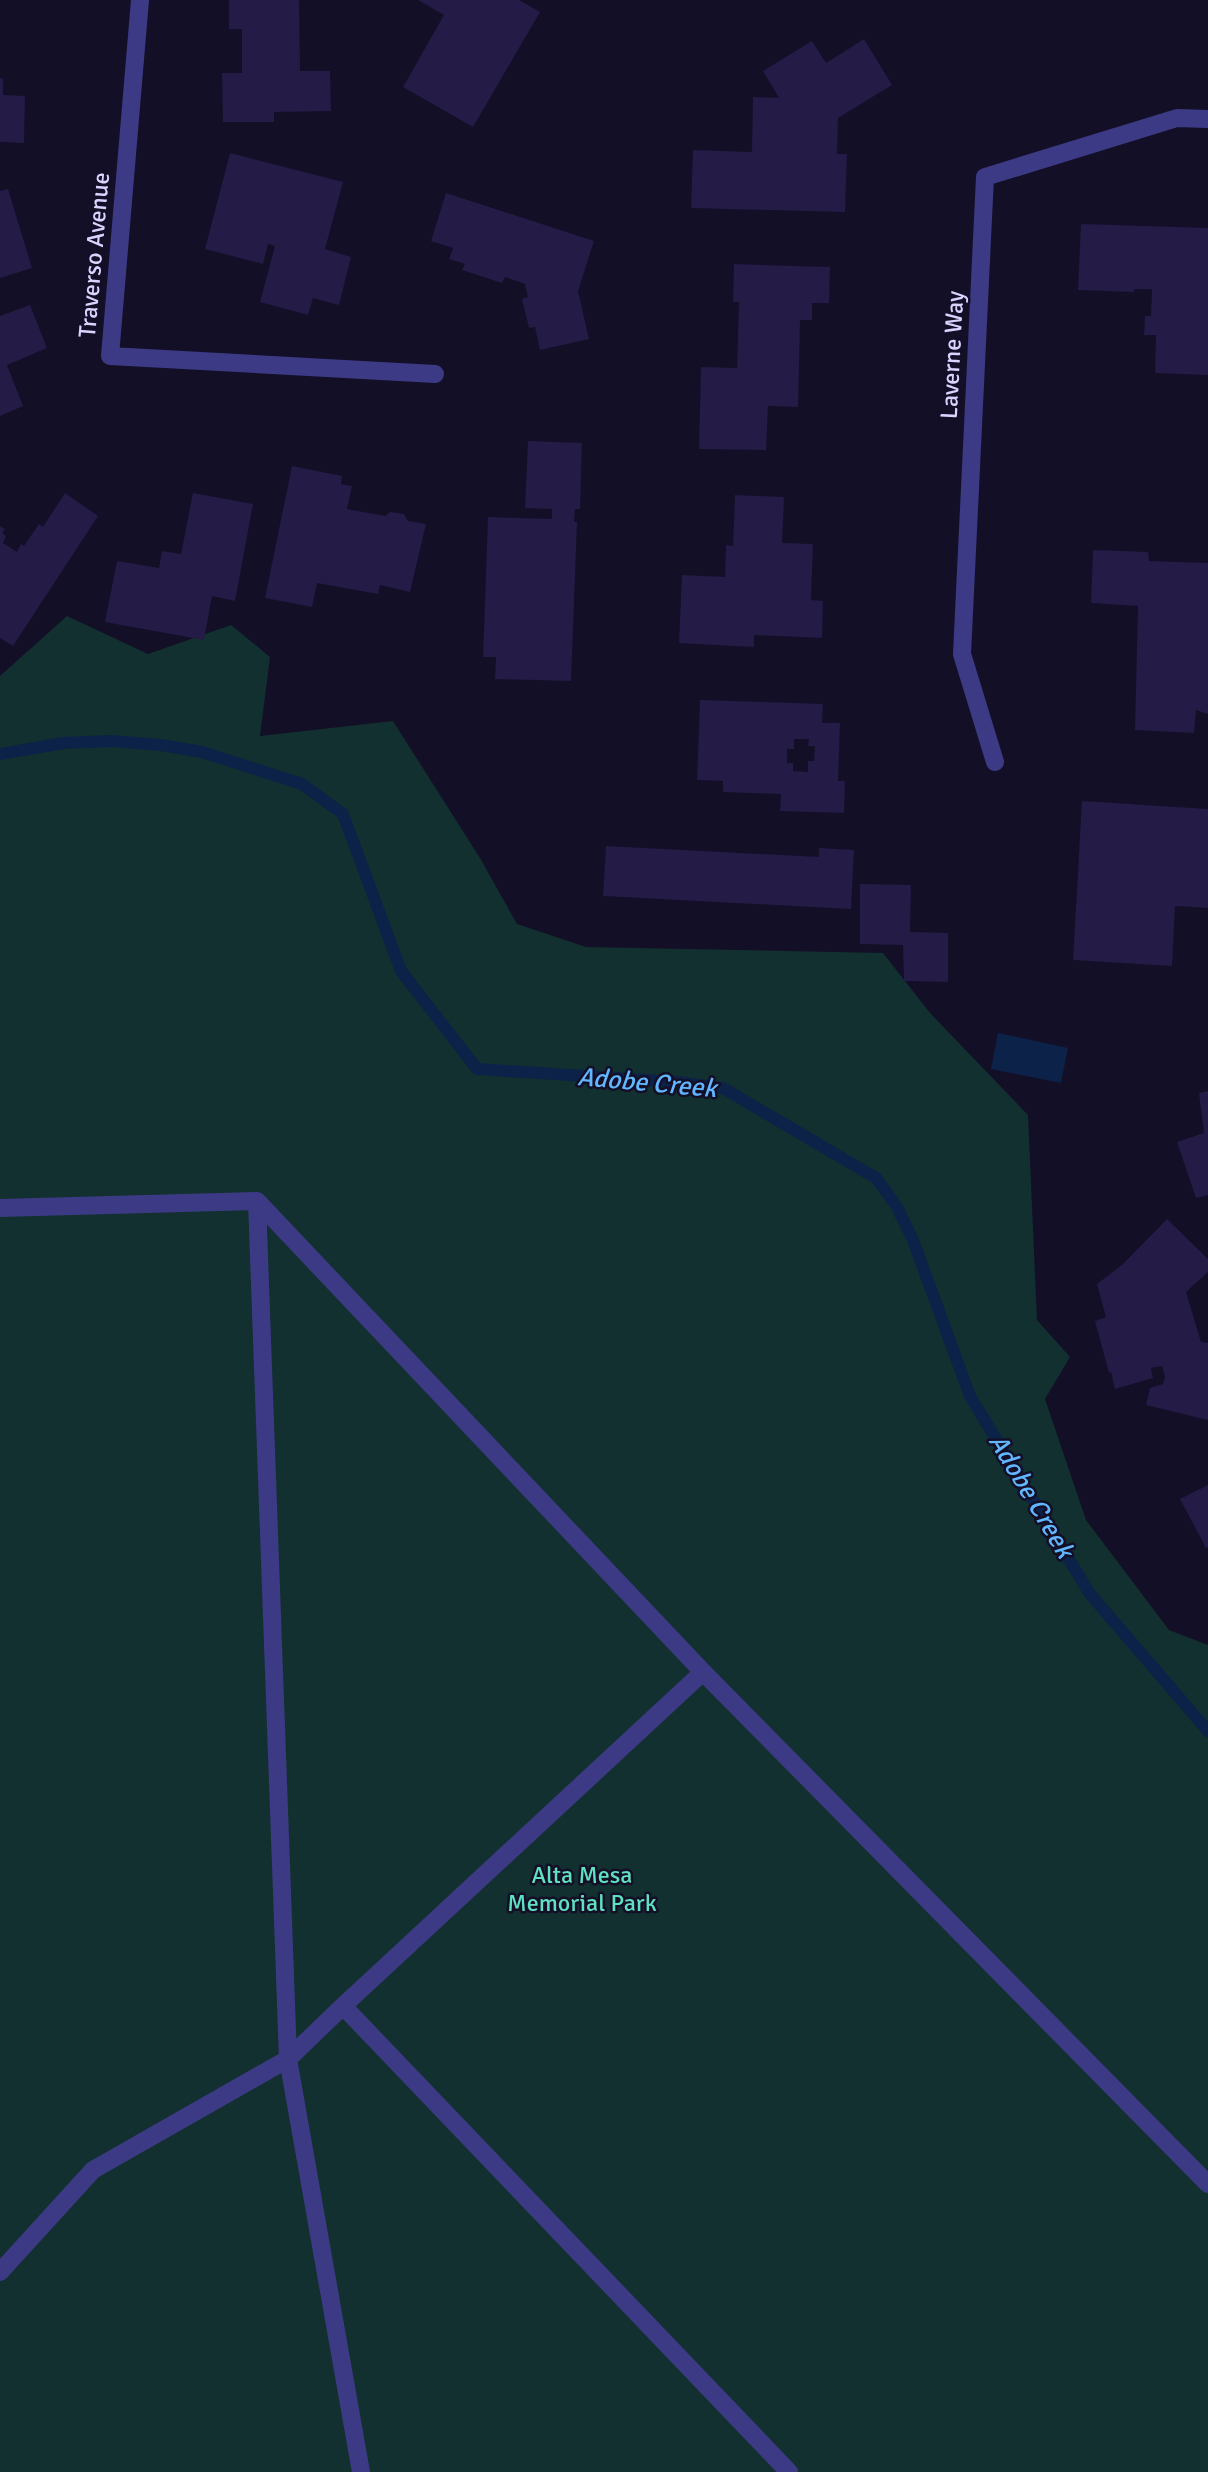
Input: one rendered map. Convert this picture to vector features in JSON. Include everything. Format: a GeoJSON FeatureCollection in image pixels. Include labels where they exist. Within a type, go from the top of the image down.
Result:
{"type":"FeatureCollection","features":[{"type":"Feature","properties":{"kind":"street","name":"Traverso Avenue"},"geometry":{"type":"LineString","coordinates":[[140,0],[110,356],[435,374]]}},
{"type":"Feature","properties":{"kind":"street","name":"Laverne Way"},"geometry":{"type":"LineString","coordinates":[[995,762],[961,654],[985,177],[1177,118],[1208,119]]}},
{"type":"Feature","properties":{"kind":"street"},"geometry":{"type":"LineString","coordinates":[[257,1201],[289,2059],[361,2472]]}},
{"type":"Feature","properties":{"kind":"street"},"geometry":{"type":"LineString","coordinates":[[0,1208],[257,1201],[704,1672],[1208,2184]]}},
{"type":"Feature","properties":{"kind":"street"},"geometry":{"type":"LineString","coordinates":[[0,2272],[93,2170],[289,2059],[704,1672]]}},
{"type":"Feature","properties":{"kind":"street"},"geometry":{"type":"LineString","coordinates":[[343,2006],[789,2472]]}},
{"type":"Feature","properties":{"kind":"green space","name":"Alta Mesa Memorial Park"},"geometry":{"type":"Polygon","coordinates":[[[67,616],[148,654],[231,625],[270,657],[260,736],[393,721],[480,858],[517,924],[586,947],[883,953],[930,1013],[1028,1115],[1037,1320],[1070,1357],[1045,1399],[1086,1520],[1169,1630],[1208,1645],[1208,2472],[0,2472],[0,676],[67,616]]]}},
{"type":"Feature","properties":{"kind":"water"},"geometry":{"type":"Polygon","coordinates":[[[998,1033],[1068,1048],[1061,1083],[991,1069],[998,1033]]]}},
{"type":"Feature","properties":{"kind":"building"},"geometry":{"type":"Polygon","coordinates":[[[229,0],[299,0],[300,71],[330,71],[331,111],[274,112],[274,122],[223,122],[222,73],[242,73],[242,29],[229,29],[229,0]]]}},
{"type":"Feature","properties":{"kind":"building"},"geometry":{"type":"Polygon","coordinates":[[[418,0],[519,0],[540,12],[473,127],[403,87],[444,15],[418,0]]]}},
{"type":"Feature","properties":{"kind":"building"},"geometry":{"type":"Polygon","coordinates":[[[864,39],[892,85],[838,118],[837,154],[847,154],[845,212],[691,208],[693,150],[752,152],[753,97],[779,98],[763,71],[812,41],[826,63],[864,39]]]}},
{"type":"Feature","properties":{"kind":"building"},"geometry":{"type":"Polygon","coordinates":[[[0,78],[3,79],[3,95],[25,96],[24,143],[0,142],[0,78]]]}},
{"type":"Feature","properties":{"kind":"building"},"geometry":{"type":"Polygon","coordinates":[[[230,153],[343,182],[325,249],[351,257],[339,305],[313,298],[308,315],[260,302],[275,246],[268,244],[263,264],[205,249],[230,153]]]}},
{"type":"Feature","properties":{"kind":"building"},"geometry":{"type":"Polygon","coordinates":[[[8,189],[32,268],[0,278],[0,191],[8,189]]]}},
{"type":"Feature","properties":{"kind":"building"},"geometry":{"type":"Polygon","coordinates":[[[446,193],[594,241],[578,291],[589,339],[540,350],[535,327],[529,328],[522,299],[528,297],[525,284],[505,277],[502,283],[462,270],[465,264],[449,259],[453,248],[431,241],[446,193]]]}},
{"type":"Feature","properties":{"kind":"building"},"geometry":{"type":"Polygon","coordinates":[[[1081,224],[1208,228],[1208,375],[1155,373],[1156,335],[1144,335],[1145,316],[1151,316],[1152,289],[1134,289],[1134,292],[1078,290],[1081,224]]]}},
{"type":"Feature","properties":{"kind":"building"},"geometry":{"type":"Polygon","coordinates":[[[734,264],[830,267],[829,303],[812,303],[812,320],[800,320],[798,407],[768,406],[766,450],[699,449],[701,367],[737,368],[739,302],[733,302],[734,264]]]}},
{"type":"Feature","properties":{"kind":"building"},"geometry":{"type":"Polygon","coordinates":[[[30,305],[47,348],[7,365],[23,406],[0,416],[0,316],[30,305]]]}},
{"type":"Feature","properties":{"kind":"building"},"geometry":{"type":"Polygon","coordinates":[[[528,441],[582,443],[580,509],[575,509],[574,522],[577,522],[571,681],[495,679],[496,657],[483,657],[488,517],[552,519],[552,509],[525,508],[528,441]]]}},
{"type":"Feature","properties":{"kind":"building"},"geometry":{"type":"Polygon","coordinates":[[[292,466],[342,476],[341,484],[352,486],[347,509],[385,516],[390,512],[404,514],[408,521],[426,524],[410,592],[380,585],[378,594],[317,583],[312,607],[265,598],[292,466]]]}},
{"type":"Feature","properties":{"kind":"building"},"geometry":{"type":"Polygon","coordinates":[[[65,493],[98,516],[13,646],[0,638],[0,526],[5,529],[2,533],[6,536],[3,543],[17,552],[39,524],[43,527],[65,493]]]}},
{"type":"Feature","properties":{"kind":"building"},"geometry":{"type":"Polygon","coordinates":[[[193,493],[253,504],[235,601],[212,596],[204,640],[105,622],[117,561],[159,568],[162,551],[181,554],[193,493]]]}},
{"type":"Feature","properties":{"kind":"building"},"geometry":{"type":"Polygon","coordinates":[[[735,495],[784,497],[782,543],[813,544],[811,600],[823,601],[822,638],[754,635],[754,647],[679,643],[682,575],[725,577],[726,545],[733,546],[735,495]]]}},
{"type":"Feature","properties":{"kind":"building"},"geometry":{"type":"Polygon","coordinates":[[[1093,550],[1148,552],[1149,561],[1208,563],[1208,714],[1196,710],[1194,733],[1135,730],[1138,606],[1091,603],[1093,550]]]}},
{"type":"Feature","properties":{"kind":"building"},"geometry":{"type":"Polygon","coordinates":[[[700,700],[823,704],[822,723],[840,723],[838,781],[845,781],[844,813],[780,811],[781,794],[723,792],[723,781],[697,780],[700,700]],[[794,739],[794,749],[787,749],[787,763],[793,763],[793,771],[808,772],[808,761],[814,761],[815,746],[808,746],[809,739],[794,739]]]}},
{"type":"Feature","properties":{"kind":"building"},"geometry":{"type":"Polygon","coordinates":[[[1082,801],[1208,809],[1208,908],[1175,906],[1172,966],[1073,960],[1082,801]]]}},
{"type":"Feature","properties":{"kind":"building"},"geometry":{"type":"Polygon","coordinates":[[[606,846],[819,857],[819,848],[854,850],[851,909],[603,896],[606,846]]]}},
{"type":"Feature","properties":{"kind":"building"},"geometry":{"type":"Polygon","coordinates":[[[860,884],[911,885],[910,932],[948,933],[948,982],[904,981],[903,945],[860,944],[860,884]]]}},
{"type":"Feature","properties":{"kind":"building"},"geometry":{"type":"Polygon","coordinates":[[[1208,1091],[1208,1195],[1196,1198],[1177,1142],[1204,1133],[1199,1093],[1208,1091]]]}},
{"type":"Feature","properties":{"kind":"building"},"geometry":{"type":"Polygon","coordinates":[[[1167,1219],[1208,1259],[1208,1272],[1186,1292],[1201,1342],[1208,1343],[1208,1420],[1146,1405],[1150,1388],[1163,1384],[1165,1377],[1162,1366],[1151,1368],[1153,1378],[1115,1389],[1095,1321],[1106,1317],[1097,1284],[1122,1265],[1167,1219]]]}},
{"type":"Feature","properties":{"kind":"building"},"geometry":{"type":"Polygon","coordinates":[[[1208,1485],[1208,1547],[1206,1548],[1180,1499],[1208,1485]]]}},
{"type":"Feature","properties":{"kind":"waterway","name":"Adobe Creek"},"geometry":{"type":"LineString","coordinates":[[0,754],[63,743],[112,741],[161,745],[202,752],[302,784],[343,814],[401,971],[477,1069],[677,1082],[723,1088],[876,1178],[897,1207],[913,1240],[970,1396],[1090,1594],[1208,1731]]}}]}
